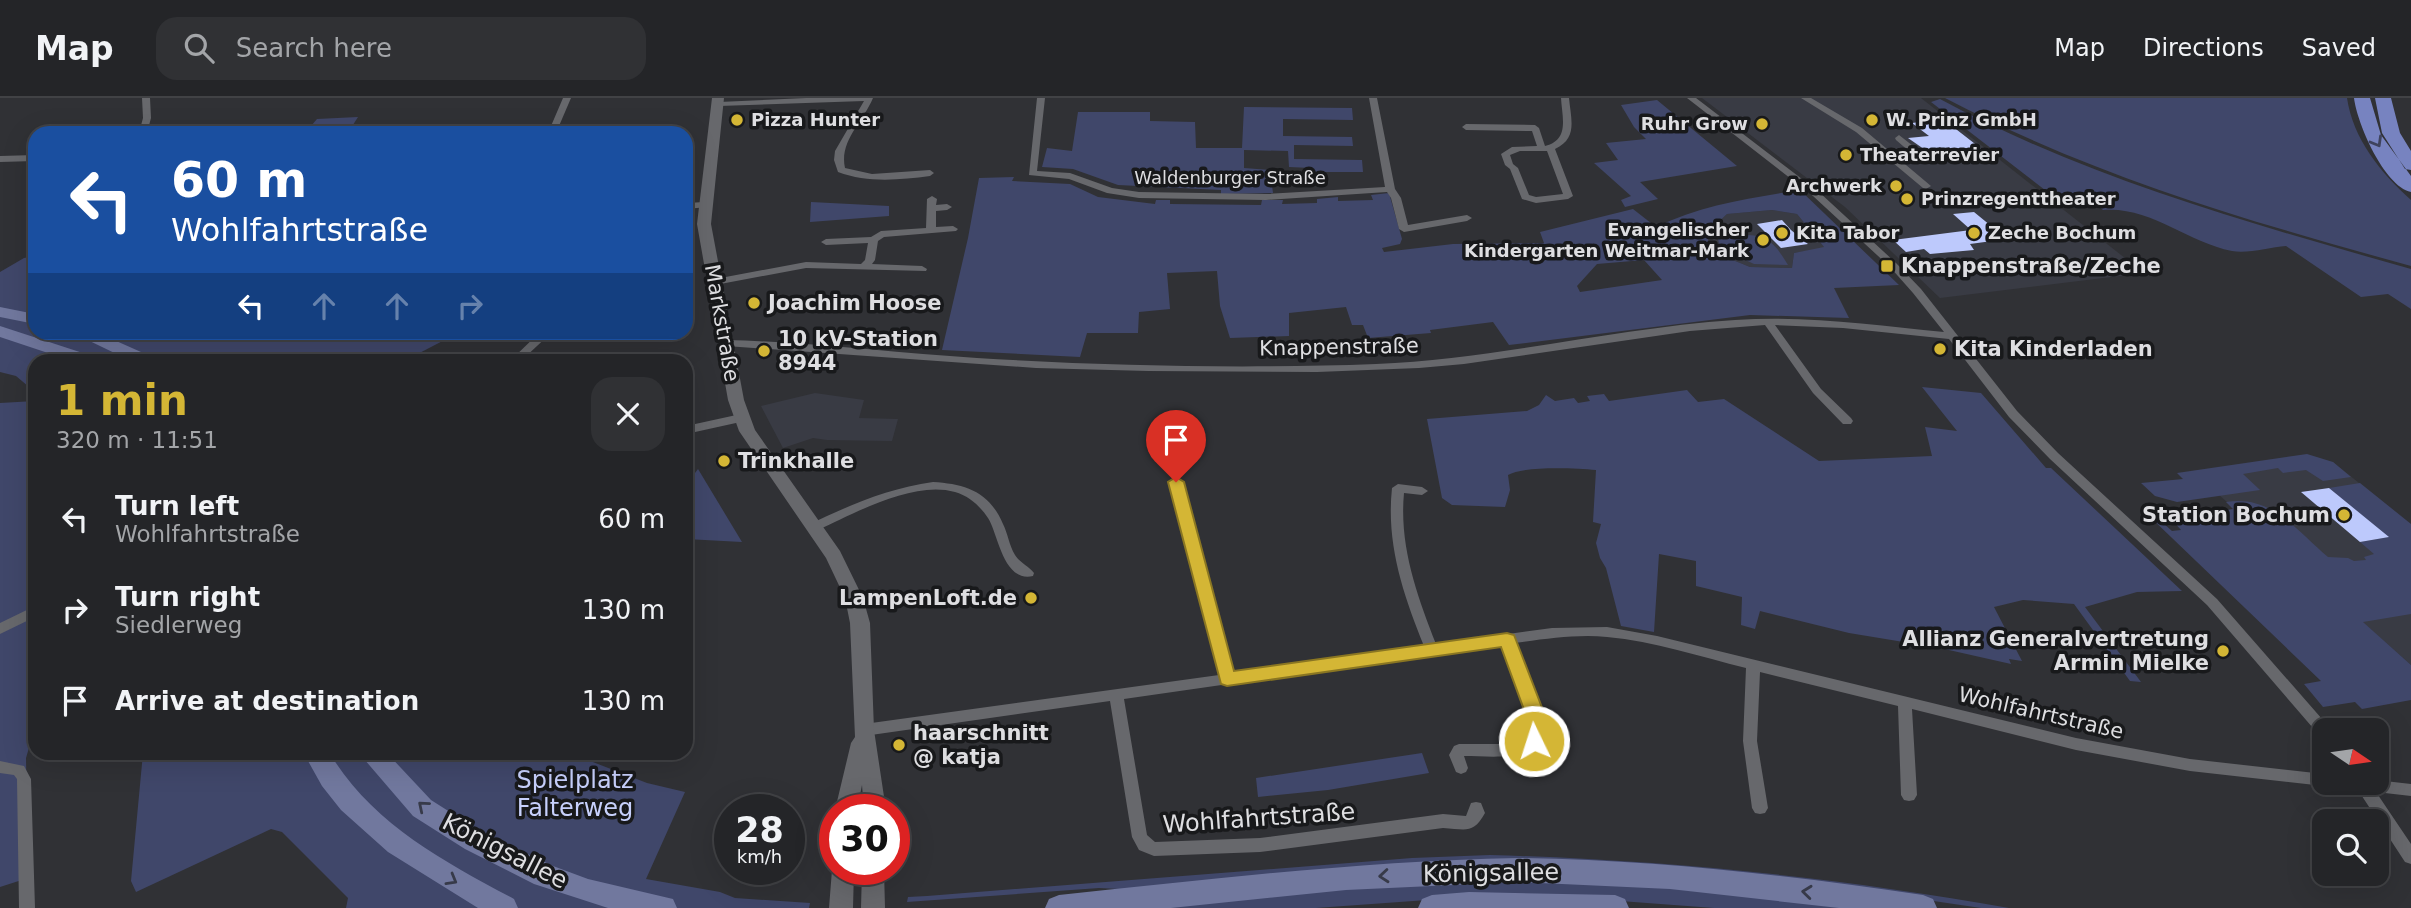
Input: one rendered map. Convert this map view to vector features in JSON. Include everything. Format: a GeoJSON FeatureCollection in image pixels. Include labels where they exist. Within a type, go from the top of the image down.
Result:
{"type":"FeatureCollection","features":[{"type":"Feature","properties":{"kind":"highway"},"geometry":{"type":"LineString","coordinates":[[2362,98],[2367,125],[2376,143],[2411,187]]}},
{"type":"Feature","properties":{"kind":"highway"},"geometry":{"type":"LineString","coordinates":[[2383,98],[2391,133],[2411,165]]}},
{"type":"Feature","properties":{"kind":"highway"},"geometry":{"type":"LineString","coordinates":[[2391,133],[2395,98]]}},
{"type":"Feature","properties":{"kind":"main road","name":"Markstraße"},"geometry":{"type":"LineString","coordinates":[[718,101],[704,224],[741,418],[843,572],[860,623],[864,730],[875,794]]}},
{"type":"Feature","properties":{"kind":"main road"},"geometry":{"type":"LineString","coordinates":[[0,312],[28,318]]}},
{"type":"Feature","properties":{"kind":"main road"},"geometry":{"type":"LineString","coordinates":[[0,331],[28,339]]}},
{"type":"Feature","properties":{"kind":"main road"},"geometry":{"type":"LineString","coordinates":[[31,340],[69,354]]}},
{"type":"Feature","properties":{"kind":"main road"},"geometry":{"type":"LineString","coordinates":[[102,340],[131,354]]}},
{"type":"Feature","properties":{"kind":"main road","name":"Markstraße"},"geometry":{"type":"LineString","coordinates":[[850,794],[864,730]]}},
{"type":"Feature","properties":{"kind":"main road"},"geometry":{"type":"LineString","coordinates":[[318,760],[326,775],[401,848],[504,908]]}},
{"type":"Feature","properties":{"kind":"main road","name":"Königsallee"},"geometry":{"type":"LineString","coordinates":[[377,760],[422,808],[474,841],[544,875],[588,891],[663,908]]}},
{"type":"Feature","properties":{"kind":"main road","name":"Königsallee"},"geometry":{"type":"LineString","coordinates":[[1059,908],[1391,875],[1518,870],[1574,871],[1730,884],[1923,908]]}},
{"type":"Feature","properties":{"kind":"main road"},"geometry":{"type":"LineString","coordinates":[[841,908],[842,885]]}},
{"type":"Feature","properties":{"kind":"main road"},"geometry":{"type":"LineString","coordinates":[[873,885],[873,908]]}},
{"type":"Feature","properties":{"kind":"main road","name":"Königsallee"},"geometry":{"type":"LineString","coordinates":[[1432,908],[1469,905],[1615,908]]}},
{"type":"Feature","properties":{"kind":"street"},"geometry":{"type":"LineString","coordinates":[[145,126],[146,98]]}},
{"type":"Feature","properties":{"kind":"street"},"geometry":{"type":"LineString","coordinates":[[555,126],[567,98]]}},
{"type":"Feature","properties":{"kind":"street"},"geometry":{"type":"LineString","coordinates":[[718,101],[869,98],[865,111],[844,138],[838,158],[841,170],[877,176],[930,173]]}},
{"type":"Feature","properties":{"kind":"street","name":"Waldenburger Straße"},"geometry":{"type":"LineString","coordinates":[[1041,98],[1032,173],[1070,176],[1111,191],[1139,195],[1266,197],[1390,189]]}},
{"type":"Feature","properties":{"kind":"street"},"geometry":{"type":"LineString","coordinates":[[1373,98],[1390,189],[1396,198],[1404,229],[1467,218]]}},
{"type":"Feature","properties":{"kind":"street"},"geometry":{"type":"LineString","coordinates":[[1466,127],[1535,128],[1546,149],[1568,196],[1536,200],[1525,197],[1514,168],[1507,160],[1506,151],[1546,149],[1561,142],[1568,132],[1565,98]]}},
{"type":"Feature","properties":{"kind":"street"},"geometry":{"type":"LineString","coordinates":[[1691,98],[1760,149],[1849,222],[1909,282],[2013,414],[2054,456],[2211,602],[2313,718]]}},
{"type":"Feature","properties":{"kind":"street"},"geometry":{"type":"LineString","coordinates":[[1805,98],[1859,130],[1926,186]]}},
{"type":"Feature","properties":{"kind":"street"},"geometry":{"type":"LineString","coordinates":[[1899,138],[1920,156],[1925,155]]}},
{"type":"Feature","properties":{"kind":"street"},"geometry":{"type":"LineString","coordinates":[[0,159],[28,158]]}},
{"type":"Feature","properties":{"kind":"street"},"geometry":{"type":"LineString","coordinates":[[931,230],[932,204],[947,207]]}},
{"type":"Feature","properties":{"kind":"street"},"geometry":{"type":"LineString","coordinates":[[693,206],[705,205]]}},
{"type":"Feature","properties":{"kind":"street"},"geometry":{"type":"LineString","coordinates":[[826,242],[873,240],[888,233],[953,229]]}},
{"type":"Feature","properties":{"kind":"street"},"geometry":{"type":"LineString","coordinates":[[865,267],[870,260],[873,240]]}},
{"type":"Feature","properties":{"kind":"street"},"geometry":{"type":"LineString","coordinates":[[715,282],[807,265],[922,269]]}},
{"type":"Feature","properties":{"kind":"street"},"geometry":{"type":"LineString","coordinates":[[1768,322],[1817,391],[1847,421]]}},
{"type":"Feature","properties":{"kind":"street","name":"Knappenstraße"},"geometry":{"type":"LineString","coordinates":[[726,343],[923,358],[1129,369],[1371,367],[1460,360],[1709,326],[1768,322],[1841,325],[1951,336]]}},
{"type":"Feature","properties":{"kind":"street"},"geometry":{"type":"LineString","coordinates":[[523,354],[538,340]]}},
{"type":"Feature","properties":{"kind":"street"},"geometry":{"type":"LineString","coordinates":[[693,428],[741,418]]}},
{"type":"Feature","properties":{"kind":"street"},"geometry":{"type":"LineString","coordinates":[[1176,482],[1227,679]]}},
{"type":"Feature","properties":{"kind":"street"},"geometry":{"type":"LineString","coordinates":[[814,527],[885,495],[907,489],[936,486],[965,490],[975,495],[992,513],[1008,558],[1028,573]]}},
{"type":"Feature","properties":{"kind":"street"},"geometry":{"type":"LineString","coordinates":[[1422,491],[1398,488],[1400,550],[1407,588],[1432,650]]}},
{"type":"Feature","properties":{"kind":"street"},"geometry":{"type":"LineString","coordinates":[[0,629],[28,615]]}},
{"type":"Feature","properties":{"kind":"street","name":"Wohlfahrtstraße"},"geometry":{"type":"LineString","coordinates":[[864,730],[1576,632],[1619,634],[2036,735],[2138,756],[2190,765],[2312,779]]}},
{"type":"Feature","properties":{"kind":"street"},"geometry":{"type":"LineString","coordinates":[[1461,768],[1456,755],[1459,750],[1514,750],[1534,741],[1538,731],[1507,640]]}},
{"type":"Feature","properties":{"kind":"street"},"geometry":{"type":"LineString","coordinates":[[1753,666],[1750,741],[1760,808]]}},
{"type":"Feature","properties":{"kind":"street","name":"Wohlfahrtstraße"},"geometry":{"type":"LineString","coordinates":[[1116,695],[1140,837],[1144,845],[1154,849],[1260,845],[1443,821],[1470,823],[1477,813],[1476,808]]}},
{"type":"Feature","properties":{"kind":"street"},"geometry":{"type":"LineString","coordinates":[[1905,703],[1909,795]]}},
{"type":"Feature","properties":{"kind":"street"},"geometry":{"type":"LineString","coordinates":[[0,767],[19,770],[24,779],[26,908]]}},
{"type":"Feature","properties":{"kind":"street"},"geometry":{"type":"LineString","coordinates":[[2389,787],[2411,790]]}},
{"type":"Feature","properties":{"kind":"street"},"geometry":{"type":"LineString","coordinates":[[2369,795],[2411,857]]}},
{"type":"Feature","properties":{"kind":"shaded area"},"geometry":{"type":"Polygon","coordinates":[[[1702,98],[1921,98],[2144,273],[1940,298],[1845,207],[1702,98]]]}},
{"type":"Feature","properties":{"kind":"shaded area","name":"Evangelischer Kindergarten Weitmar-Mark"},"geometry":{"type":"Polygon","coordinates":[[[1772,210],[1797,214],[1825,248],[1794,253],[1792,268],[1750,267],[1707,250],[1708,232],[1727,214],[1772,210]]]}},
{"type":"Feature","properties":{"kind":"shaded area"},"geometry":{"type":"Polygon","coordinates":[[[815,393],[864,400],[859,418],[898,419],[892,441],[813,438],[783,448],[761,406],[815,393]]]}},
{"type":"Feature","properties":{"kind":"shaded area"},"geometry":{"type":"Polygon","coordinates":[[[2333,462],[2411,525],[2411,665],[2192,471],[2333,462]]]}},
{"type":"Feature","properties":{"kind":"green space"},"geometry":{"type":"Polygon","coordinates":[[[1945,98],[2347,98],[2355,127],[2370,154],[2411,200],[2411,266],[2173,195],[2058,151],[1945,98]]]}},
{"type":"Feature","properties":{"kind":"green space"},"geometry":{"type":"Polygon","coordinates":[[[1940,99],[2054,153],[2112,176],[2230,216],[2411,269],[2411,309],[2388,294],[2361,297],[2286,246],[2232,251],[2137,213],[2103,210],[2095,204],[2067,207],[1931,102],[1940,99]]]}},
{"type":"Feature","properties":{"kind":"green space"},"geometry":{"type":"Polygon","coordinates":[[[1657,100],[1737,166],[1640,182],[1658,199],[1625,207],[1621,200],[1631,196],[1594,163],[1618,160],[1606,143],[1646,139],[1634,127],[1621,105],[1657,100]]]}},
{"type":"Feature","properties":{"kind":"green space"},"geometry":{"type":"Polygon","coordinates":[[[1244,107],[1352,108],[1353,120],[1283,119],[1283,136],[1352,137],[1353,146],[1294,145],[1294,159],[1362,160],[1363,172],[1312,172],[1311,168],[1289,167],[1288,151],[1244,150],[1244,168],[1270,170],[1273,193],[1221,194],[1221,190],[1118,185],[1073,169],[1042,167],[1047,148],[1072,151],[1078,112],[1150,112],[1150,121],[1195,122],[1196,148],[1242,148],[1244,107]]]}},
{"type":"Feature","properties":{"kind":"green space"},"geometry":{"type":"Polygon","coordinates":[[[358,117],[352,126],[311,126],[317,119],[358,117]]]}},
{"type":"Feature","properties":{"kind":"green space"},"geometry":{"type":"Polygon","coordinates":[[[1014,177],[1012,181],[1070,184],[1098,197],[1155,204],[1156,200],[1170,200],[1170,204],[1261,205],[1262,200],[1283,200],[1282,204],[1317,203],[1317,199],[1338,197],[1338,201],[1373,200],[1371,195],[1389,193],[1402,239],[1400,244],[1382,248],[1384,252],[1453,244],[1544,243],[1540,232],[1633,209],[1656,227],[1708,208],[1800,190],[1899,285],[1834,288],[1849,318],[1750,315],[1509,345],[1493,322],[1430,330],[1431,333],[1368,338],[1363,325],[1352,325],[1346,307],[1289,313],[1289,336],[1230,338],[1220,306],[1217,271],[1167,273],[1170,309],[1139,312],[1138,333],[1087,333],[1080,357],[942,350],[979,178],[1014,177]],[[1772,210],[1727,214],[1708,232],[1708,250],[1750,267],[1792,268],[1794,253],[1824,247],[1797,214],[1772,210]],[[1644,260],[1597,264],[1577,286],[1580,292],[1662,280],[1644,260]]]}},
{"type":"Feature","properties":{"kind":"green space"},"geometry":{"type":"Polygon","coordinates":[[[811,202],[889,206],[889,216],[810,222],[811,202]]]}},
{"type":"Feature","properties":{"kind":"green space"},"geometry":{"type":"Polygon","coordinates":[[[1739,226],[1748,235],[1767,240],[1788,265],[1754,264],[1720,248],[1717,234],[1739,226]]]}},
{"type":"Feature","properties":{"kind":"green space"},"geometry":{"type":"Polygon","coordinates":[[[28,257],[28,340],[445,340],[418,354],[28,354],[28,386],[16,376],[0,372],[0,272],[28,257]]]}},
{"type":"Feature","properties":{"kind":"green space"},"geometry":{"type":"Polygon","coordinates":[[[1922,387],[1981,393],[2046,468],[2051,468],[2182,591],[2137,592],[2085,607],[2141,682],[2130,681],[2074,604],[2023,600],[1994,607],[2022,661],[2009,659],[2011,664],[1940,648],[1849,633],[1760,611],[1755,629],[1741,625],[1742,597],[1696,586],[1696,561],[1659,554],[1654,632],[1621,626],[1606,568],[1596,543],[1601,524],[1593,522],[1596,470],[1549,468],[1515,472],[1508,475],[1510,490],[1505,507],[1452,505],[1442,498],[1427,419],[1527,411],[1539,405],[1546,395],[1555,401],[1574,398],[1578,403],[1590,401],[1587,396],[1604,394],[1609,401],[1687,390],[1698,402],[1724,399],[1819,461],[1932,456],[1925,427],[1957,431],[1922,387]]]}},
{"type":"Feature","properties":{"kind":"green space"},"geometry":{"type":"Polygon","coordinates":[[[28,401],[28,878],[0,887],[0,403],[28,401]]]}},
{"type":"Feature","properties":{"kind":"green space"},"geometry":{"type":"Polygon","coordinates":[[[2307,454],[2333,462],[2351,477],[2323,481],[2306,470],[2283,473],[2278,468],[2243,474],[2260,490],[2177,502],[2155,496],[2141,483],[2183,479],[2177,473],[2307,454]]]}},
{"type":"Feature","properties":{"kind":"green space"},"geometry":{"type":"Polygon","coordinates":[[[698,469],[742,542],[693,539],[693,476],[698,469]]]}},
{"type":"Feature","properties":{"kind":"green space"},"geometry":{"type":"Polygon","coordinates":[[[2360,483],[2411,524],[2411,614],[2363,622],[2411,665],[2411,700],[2362,709],[2355,702],[2323,707],[2304,684],[2321,681],[2147,514],[2153,514],[2172,531],[2181,530],[2165,512],[2188,509],[2195,515],[2233,509],[2226,502],[2257,504],[2282,516],[2328,557],[2366,560],[2364,557],[2374,554],[2360,542],[2388,537],[2329,488],[2360,483]]]}},
{"type":"Feature","properties":{"kind":"green space"},"geometry":{"type":"Polygon","coordinates":[[[1422,753],[1429,773],[1328,790],[1258,797],[1256,778],[1422,753]]]}},
{"type":"Feature","properties":{"kind":"green space","name":"Spielplatz Falterweg"},"geometry":{"type":"Polygon","coordinates":[[[142,760],[588,760],[647,783],[685,792],[646,879],[720,892],[735,898],[810,903],[809,908],[346,908],[348,898],[282,832],[271,829],[136,892],[131,881],[142,760]]]}},
{"type":"Feature","properties":{"kind":"green space"},"geometry":{"type":"Polygon","coordinates":[[[1490,855],[1621,861],[1751,872],[1880,887],[2009,908],[1981,908],[1825,885],[1661,869],[1139,890],[1099,888],[907,902],[908,897],[1412,858],[1490,855]]]}},
{"type":"Feature","properties":{"kind":"green space"},"geometry":{"type":"Polygon","coordinates":[[[1518,879],[1666,887],[1861,908],[1714,908],[1580,898],[1469,897],[1316,908],[1153,908],[1314,891],[1518,879]]]}},
{"type":"Feature","properties":{"kind":"building"},"geometry":{"type":"Polygon","coordinates":[[[1943,119],[1988,154],[1931,160],[1931,154],[1908,138],[1929,136],[1912,123],[1943,119]]]}},
{"type":"Feature","properties":{"kind":"building","name":"Zeche Bochum"},"geometry":{"type":"Polygon","coordinates":[[[1974,212],[2007,239],[1970,244],[1974,250],[1930,254],[1924,249],[1906,252],[1893,240],[1971,230],[1953,214],[1974,212]]]}},
{"type":"Feature","properties":{"kind":"building","name":"Kita Tabor"},"geometry":{"type":"Polygon","coordinates":[[[1782,220],[1808,244],[1781,248],[1757,224],[1782,220]]]}},
{"type":"Feature","properties":{"kind":"building","name":"Station Bochum"},"geometry":{"type":"Polygon","coordinates":[[[2329,488],[2389,537],[2360,542],[2301,492],[2329,488]]]}},
{"type":"Feature","properties":{"kind":"place","name":"Pizza Hunter"},"geometry":{"type":"Point","coordinates":[737,120]}},
{"type":"Feature","properties":{"kind":"place","name":"W. Prinz GmbH"},"geometry":{"type":"Point","coordinates":[1872,120]}},
{"type":"Feature","properties":{"kind":"place","name":"Ruhr Grow"},"geometry":{"type":"Point","coordinates":[1762,124]}},
{"type":"Feature","properties":{"kind":"place","name":"Theaterrevier"},"geometry":{"type":"Point","coordinates":[1846,155]}},
{"type":"Feature","properties":{"kind":"place","name":"Archwerk"},"geometry":{"type":"Point","coordinates":[1896,186]}},
{"type":"Feature","properties":{"kind":"place","name":"Prinzregenttheater"},"geometry":{"type":"Point","coordinates":[1907,199]}},
{"type":"Feature","properties":{"kind":"place","name":"Kita Tabor"},"geometry":{"type":"Point","coordinates":[1782,233]}},
{"type":"Feature","properties":{"kind":"place","name":"Zeche Bochum"},"geometry":{"type":"Point","coordinates":[1974,233]}},
{"type":"Feature","properties":{"kind":"place","name":"Evangelischer Kindergarten Weitmar-Mark"},"geometry":{"type":"Point","coordinates":[1763,240]}},
{"type":"Feature","properties":{"kind":"place","name":"Knappenstraße/Zeche"},"geometry":{"type":"Point","coordinates":[1887,266]}},
{"type":"Feature","properties":{"kind":"place","name":"Joachim Hoose"},"geometry":{"type":"Point","coordinates":[754,303]}},
{"type":"Feature","properties":{"kind":"place","name":"Kita Kinderladen"},"geometry":{"type":"Point","coordinates":[1940,349]}},
{"type":"Feature","properties":{"kind":"place","name":"10 kV-Station 8944"},"geometry":{"type":"Point","coordinates":[764,351]}},
{"type":"Feature","properties":{"kind":"place","name":"Trinkhalle"},"geometry":{"type":"Point","coordinates":[724,461]}},
{"type":"Feature","properties":{"kind":"place","name":"Station Bochum"},"geometry":{"type":"Point","coordinates":[2344,515]}},
{"type":"Feature","properties":{"kind":"place","name":"LampenLoft.de"},"geometry":{"type":"Point","coordinates":[1031,598]}},
{"type":"Feature","properties":{"kind":"place","name":"Allianz Generalvertretung Armin Mielke"},"geometry":{"type":"Point","coordinates":[2223,651]}},
{"type":"Feature","properties":{"kind":"place","name":"haarschnitt @ katja"},"geometry":{"type":"Point","coordinates":[899,745]}},
{"type":"Feature","properties":{"kind":"route"},"geometry":{"type":"LineString","coordinates":[[1176,482],[1227,679],[1507,640],[1536,718],[1538,731],[1534,741]]}}]}
